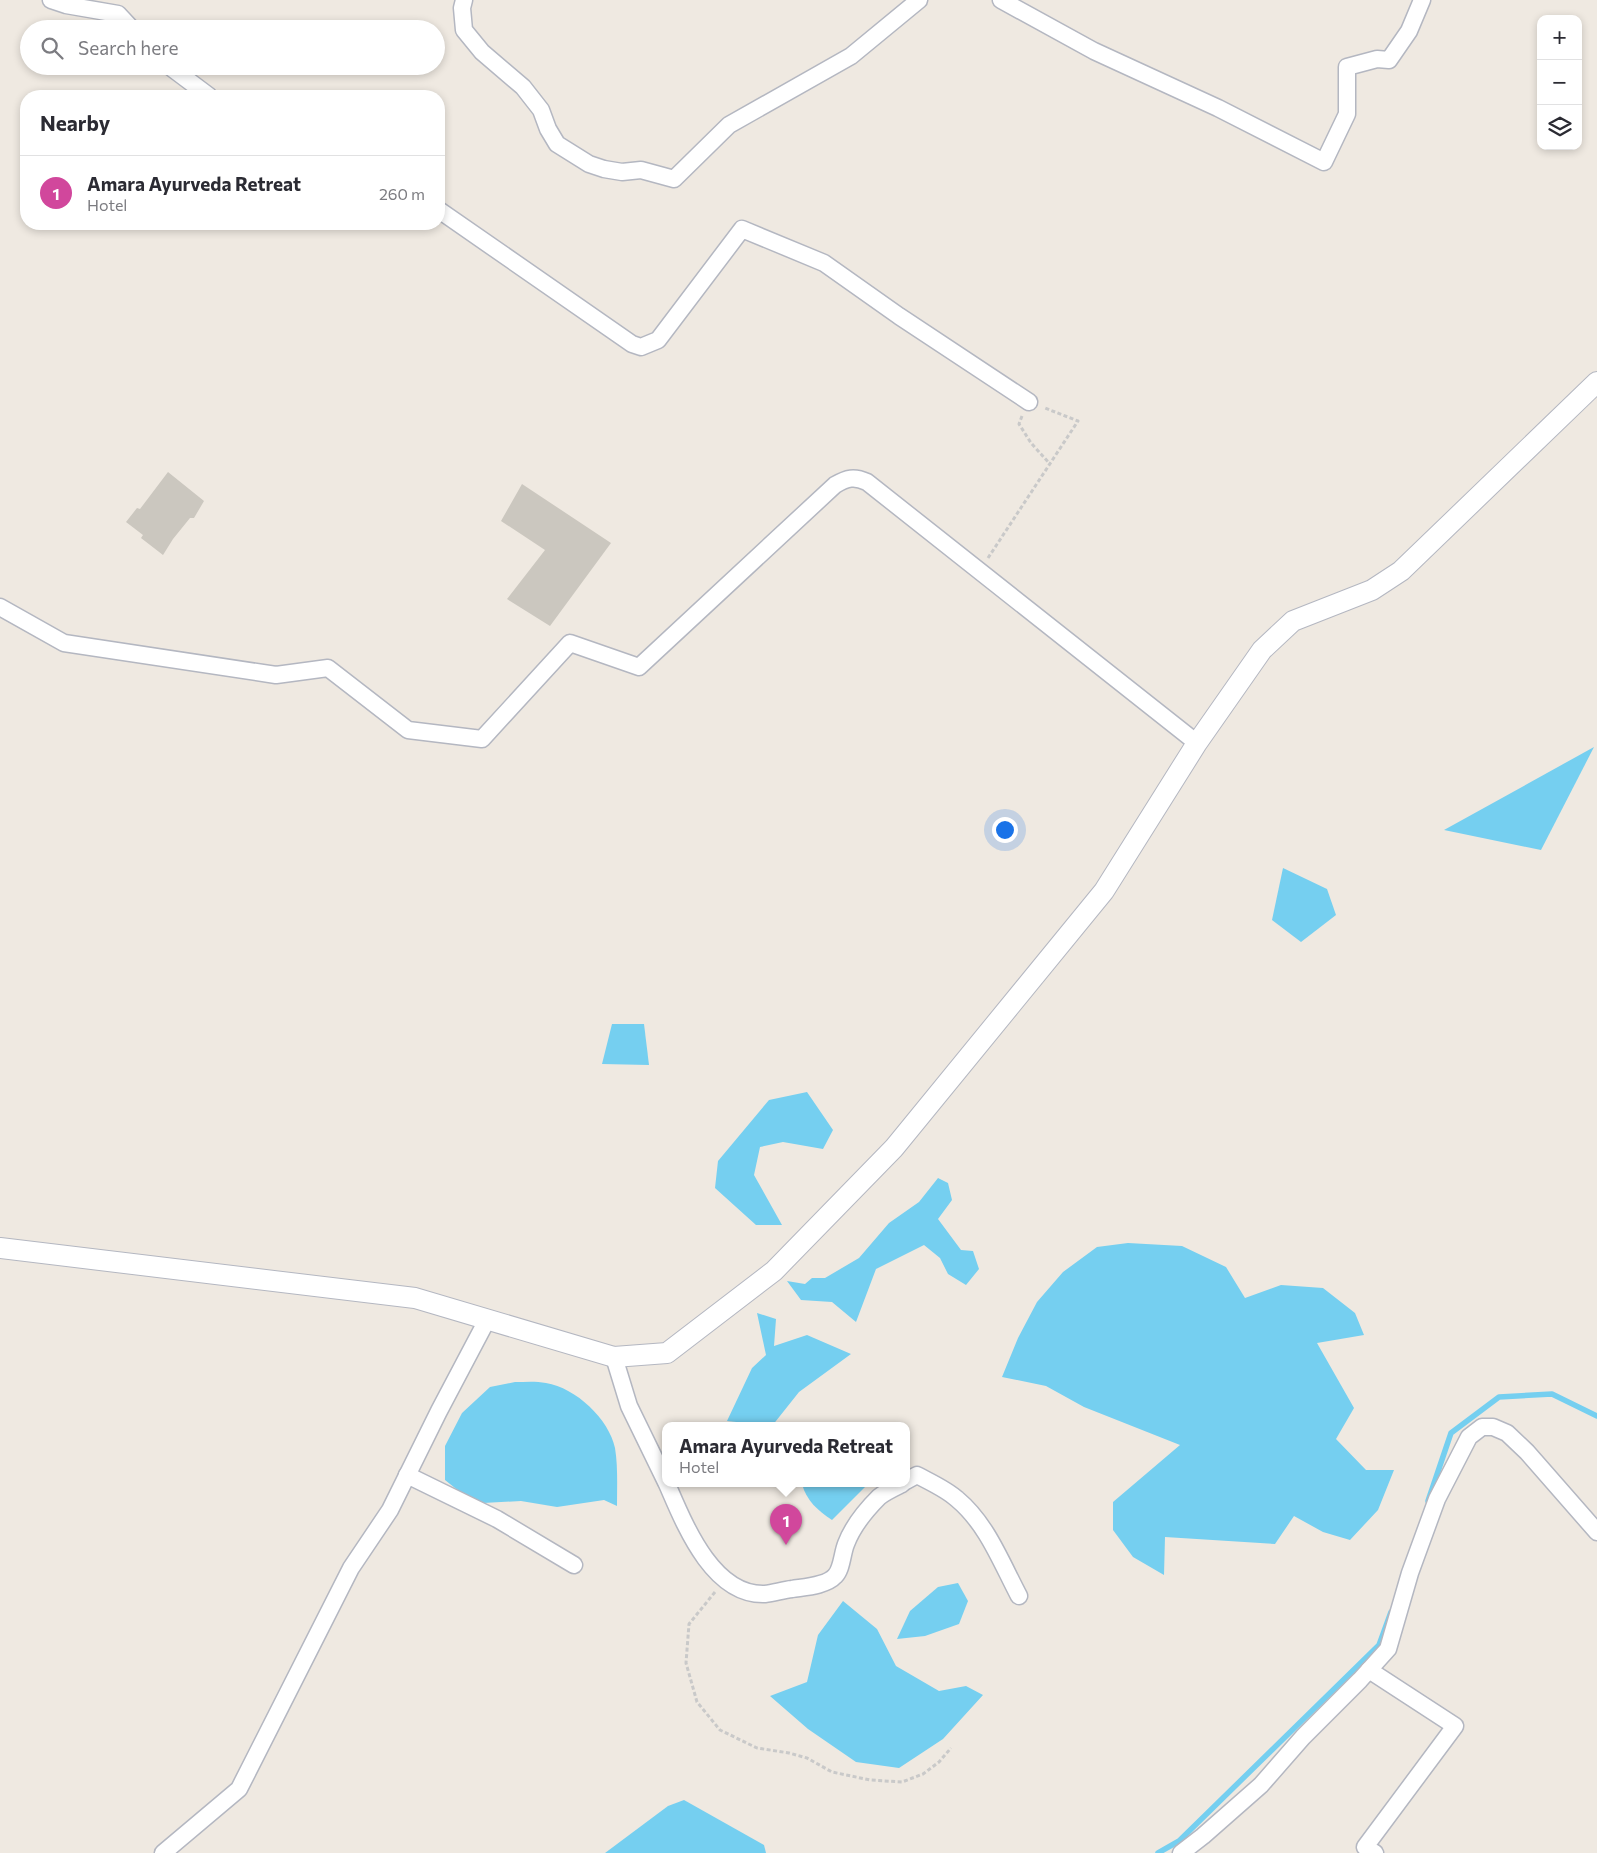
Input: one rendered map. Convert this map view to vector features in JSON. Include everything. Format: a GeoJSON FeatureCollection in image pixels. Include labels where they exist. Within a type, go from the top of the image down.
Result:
{"type":"FeatureCollection","features":[{"type":"Feature","properties":{"kind":"street"},"geometry":{"type":"LineString","coordinates":[[51,0],[66,5],[118,14],[124,20]]}},
{"type":"Feature","properties":{"kind":"street"},"geometry":{"type":"LineString","coordinates":[[464,0],[462,8],[464,30],[482,52],[523,87],[540,110],[557,144],[588,164],[604,169],[622,172],[641,170],[674,179],[730,125],[851,56],[919,0]]}},
{"type":"Feature","properties":{"kind":"street"},"geometry":{"type":"LineString","coordinates":[[1001,0],[1094,51],[1218,108],[1324,162],[1347,114],[1347,67],[1377,59],[1388,60],[1409,31],[1422,0]]}},
{"type":"Feature","properties":{"kind":"street"},"geometry":{"type":"LineString","coordinates":[[181,75],[201,90]]}},
{"type":"Feature","properties":{"kind":"street"},"geometry":{"type":"LineString","coordinates":[[445,214],[632,344],[641,347],[658,340],[742,229],[824,263],[898,316],[1029,402]]}},
{"type":"Feature","properties":{"kind":"street"},"geometry":{"type":"LineString","coordinates":[[0,1248],[416,1298],[614,1358],[667,1353],[774,1271],[894,1148],[1104,891],[1198,743],[1262,650],[1293,621],[1372,590],[1401,571],[1597,382]]}},
{"type":"Feature","properties":{"kind":"street"},"geometry":{"type":"LineString","coordinates":[[0,607],[64,643],[276,675],[328,668],[408,730],[482,739],[570,643],[639,666],[835,485],[846,479],[857,478],[867,482],[1198,743]]}},
{"type":"Feature","properties":{"kind":"street"},"geometry":{"type":"LineString","coordinates":[[164,1853],[239,1789],[351,1568],[390,1510],[487,1320]]}},
{"type":"Feature","properties":{"kind":"street"},"geometry":{"type":"LineString","coordinates":[[614,1358],[628,1406],[662,1475]]}},
{"type":"Feature","properties":{"kind":"street"},"geometry":{"type":"LineString","coordinates":[[1181,1853],[1261,1785],[1302,1737],[1388,1649],[1410,1572],[1437,1499],[1469,1437],[1482,1427],[1493,1426],[1507,1433],[1527,1452],[1597,1532]]}},
{"type":"Feature","properties":{"kind":"street"},"geometry":{"type":"LineString","coordinates":[[408,1475],[497,1519],[574,1565]]}},
{"type":"Feature","properties":{"kind":"street"},"geometry":{"type":"LineString","coordinates":[[910,1479],[917,1475],[956,1497],[977,1519],[1019,1596]]}},
{"type":"Feature","properties":{"kind":"street"},"geometry":{"type":"LineString","coordinates":[[668,1487],[688,1530],[714,1570],[724,1580],[735,1586],[764,1594],[828,1581],[835,1576],[840,1568],[847,1541],[855,1527],[880,1496],[896,1487]]}},
{"type":"Feature","properties":{"kind":"street"},"geometry":{"type":"LineString","coordinates":[[1369,1670],[1454,1726],[1365,1848],[1374,1853]]}},
{"type":"Feature","properties":{"kind":"path"},"geometry":{"type":"LineString","coordinates":[[979,571],[1078,422],[1029,402],[1019,424],[1031,443],[1050,464]]}},
{"type":"Feature","properties":{"kind":"path"},"geometry":{"type":"LineString","coordinates":[[724,1580],[689,1624],[686,1664],[697,1702],[720,1730],[757,1748],[807,1758],[832,1772],[870,1780],[902,1782],[923,1774],[939,1762],[951,1748]]}},
{"type":"Feature","properties":{"kind":"water"},"geometry":{"type":"Polygon","coordinates":[[[1594,747],[1541,850],[1444,830],[1594,747]]]}},
{"type":"Feature","properties":{"kind":"water"},"geometry":{"type":"Polygon","coordinates":[[[1283,868],[1327,889],[1336,915],[1301,942],[1272,920],[1283,868]]]}},
{"type":"Feature","properties":{"kind":"water"},"geometry":{"type":"Polygon","coordinates":[[[612,1024],[644,1024],[649,1065],[602,1064],[612,1024]]]}},
{"type":"Feature","properties":{"kind":"water"},"geometry":{"type":"Polygon","coordinates":[[[807,1092],[833,1130],[823,1149],[783,1142],[760,1147],[754,1175],[782,1225],[756,1225],[715,1188],[718,1161],[769,1100],[807,1092]]]}},
{"type":"Feature","properties":{"kind":"water"},"geometry":{"type":"Polygon","coordinates":[[[938,1178],[948,1183],[952,1200],[938,1219],[961,1250],[973,1251],[979,1269],[966,1285],[948,1274],[940,1258],[924,1245],[876,1269],[856,1322],[832,1302],[801,1300],[787,1281],[805,1284],[812,1278],[825,1278],[859,1258],[889,1223],[919,1202],[938,1178]]]}},
{"type":"Feature","properties":{"kind":"water"},"geometry":{"type":"Polygon","coordinates":[[[1128,1243],[1182,1246],[1226,1267],[1245,1298],[1281,1285],[1323,1288],[1355,1313],[1364,1335],[1317,1343],[1354,1408],[1336,1439],[1366,1470],[1394,1470],[1378,1510],[1350,1540],[1323,1532],[1294,1516],[1275,1544],[1165,1537],[1164,1575],[1133,1557],[1113,1530],[1113,1502],[1180,1445],[1084,1407],[1046,1386],[1002,1377],[1018,1338],[1037,1302],[1063,1272],[1097,1247],[1128,1243]]]}},
{"type":"Feature","properties":{"kind":"water"},"geometry":{"type":"Polygon","coordinates":[[[757,1313],[776,1319],[774,1346],[807,1335],[851,1354],[799,1392],[775,1422],[727,1421],[752,1368],[766,1355],[757,1313]]]}},
{"type":"Feature","properties":{"kind":"water"},"geometry":{"type":"Polygon","coordinates":[[[515,1382],[538,1382],[557,1386],[569,1391],[590,1406],[606,1426],[615,1448],[617,1506],[604,1500],[557,1507],[521,1501],[483,1503],[460,1492],[445,1480],[445,1446],[462,1413],[490,1387],[515,1382]]]}},
{"type":"Feature","properties":{"kind":"water"},"geometry":{"type":"Polygon","coordinates":[[[803,1487],[865,1487],[832,1520],[813,1505],[803,1487]]]}},
{"type":"Feature","properties":{"kind":"water"},"geometry":{"type":"Polygon","coordinates":[[[958,1583],[968,1601],[959,1624],[925,1636],[897,1639],[910,1611],[938,1587],[958,1583]]]}},
{"type":"Feature","properties":{"kind":"water"},"geometry":{"type":"Polygon","coordinates":[[[843,1601],[877,1629],[896,1666],[939,1691],[966,1686],[983,1695],[943,1739],[899,1768],[856,1762],[808,1729],[770,1696],[807,1682],[818,1635],[843,1601]]]}},
{"type":"Feature","properties":{"kind":"water"},"geometry":{"type":"Polygon","coordinates":[[[684,1800],[764,1845],[766,1853],[605,1853],[668,1806],[684,1800]]]}},
{"type":"Feature","properties":{"kind":"building"},"geometry":{"type":"Polygon","coordinates":[[[168,472],[204,501],[194,518],[190,518],[163,555],[141,538],[143,535],[126,522],[137,508],[140,509],[168,472]]]}},
{"type":"Feature","properties":{"kind":"building"},"geometry":{"type":"Polygon","coordinates":[[[522,484],[611,543],[550,626],[507,599],[545,550],[501,521],[522,484]]]}},
{"type":"Feature","properties":{"kind":"waterway"},"geometry":{"type":"LineString","coordinates":[[1428,1501],[1451,1433],[1499,1397],[1552,1394],[1597,1416]]}},
{"type":"Feature","properties":{"kind":"waterway"},"geometry":{"type":"LineString","coordinates":[[1158,1853],[1179,1841],[1379,1645],[1391,1612]]}},
{"type":"Feature","properties":{"kind":"place","name":"Amara Ayurveda Retreat"},"geometry":{"type":"Point","coordinates":[786,1545]}}]}
